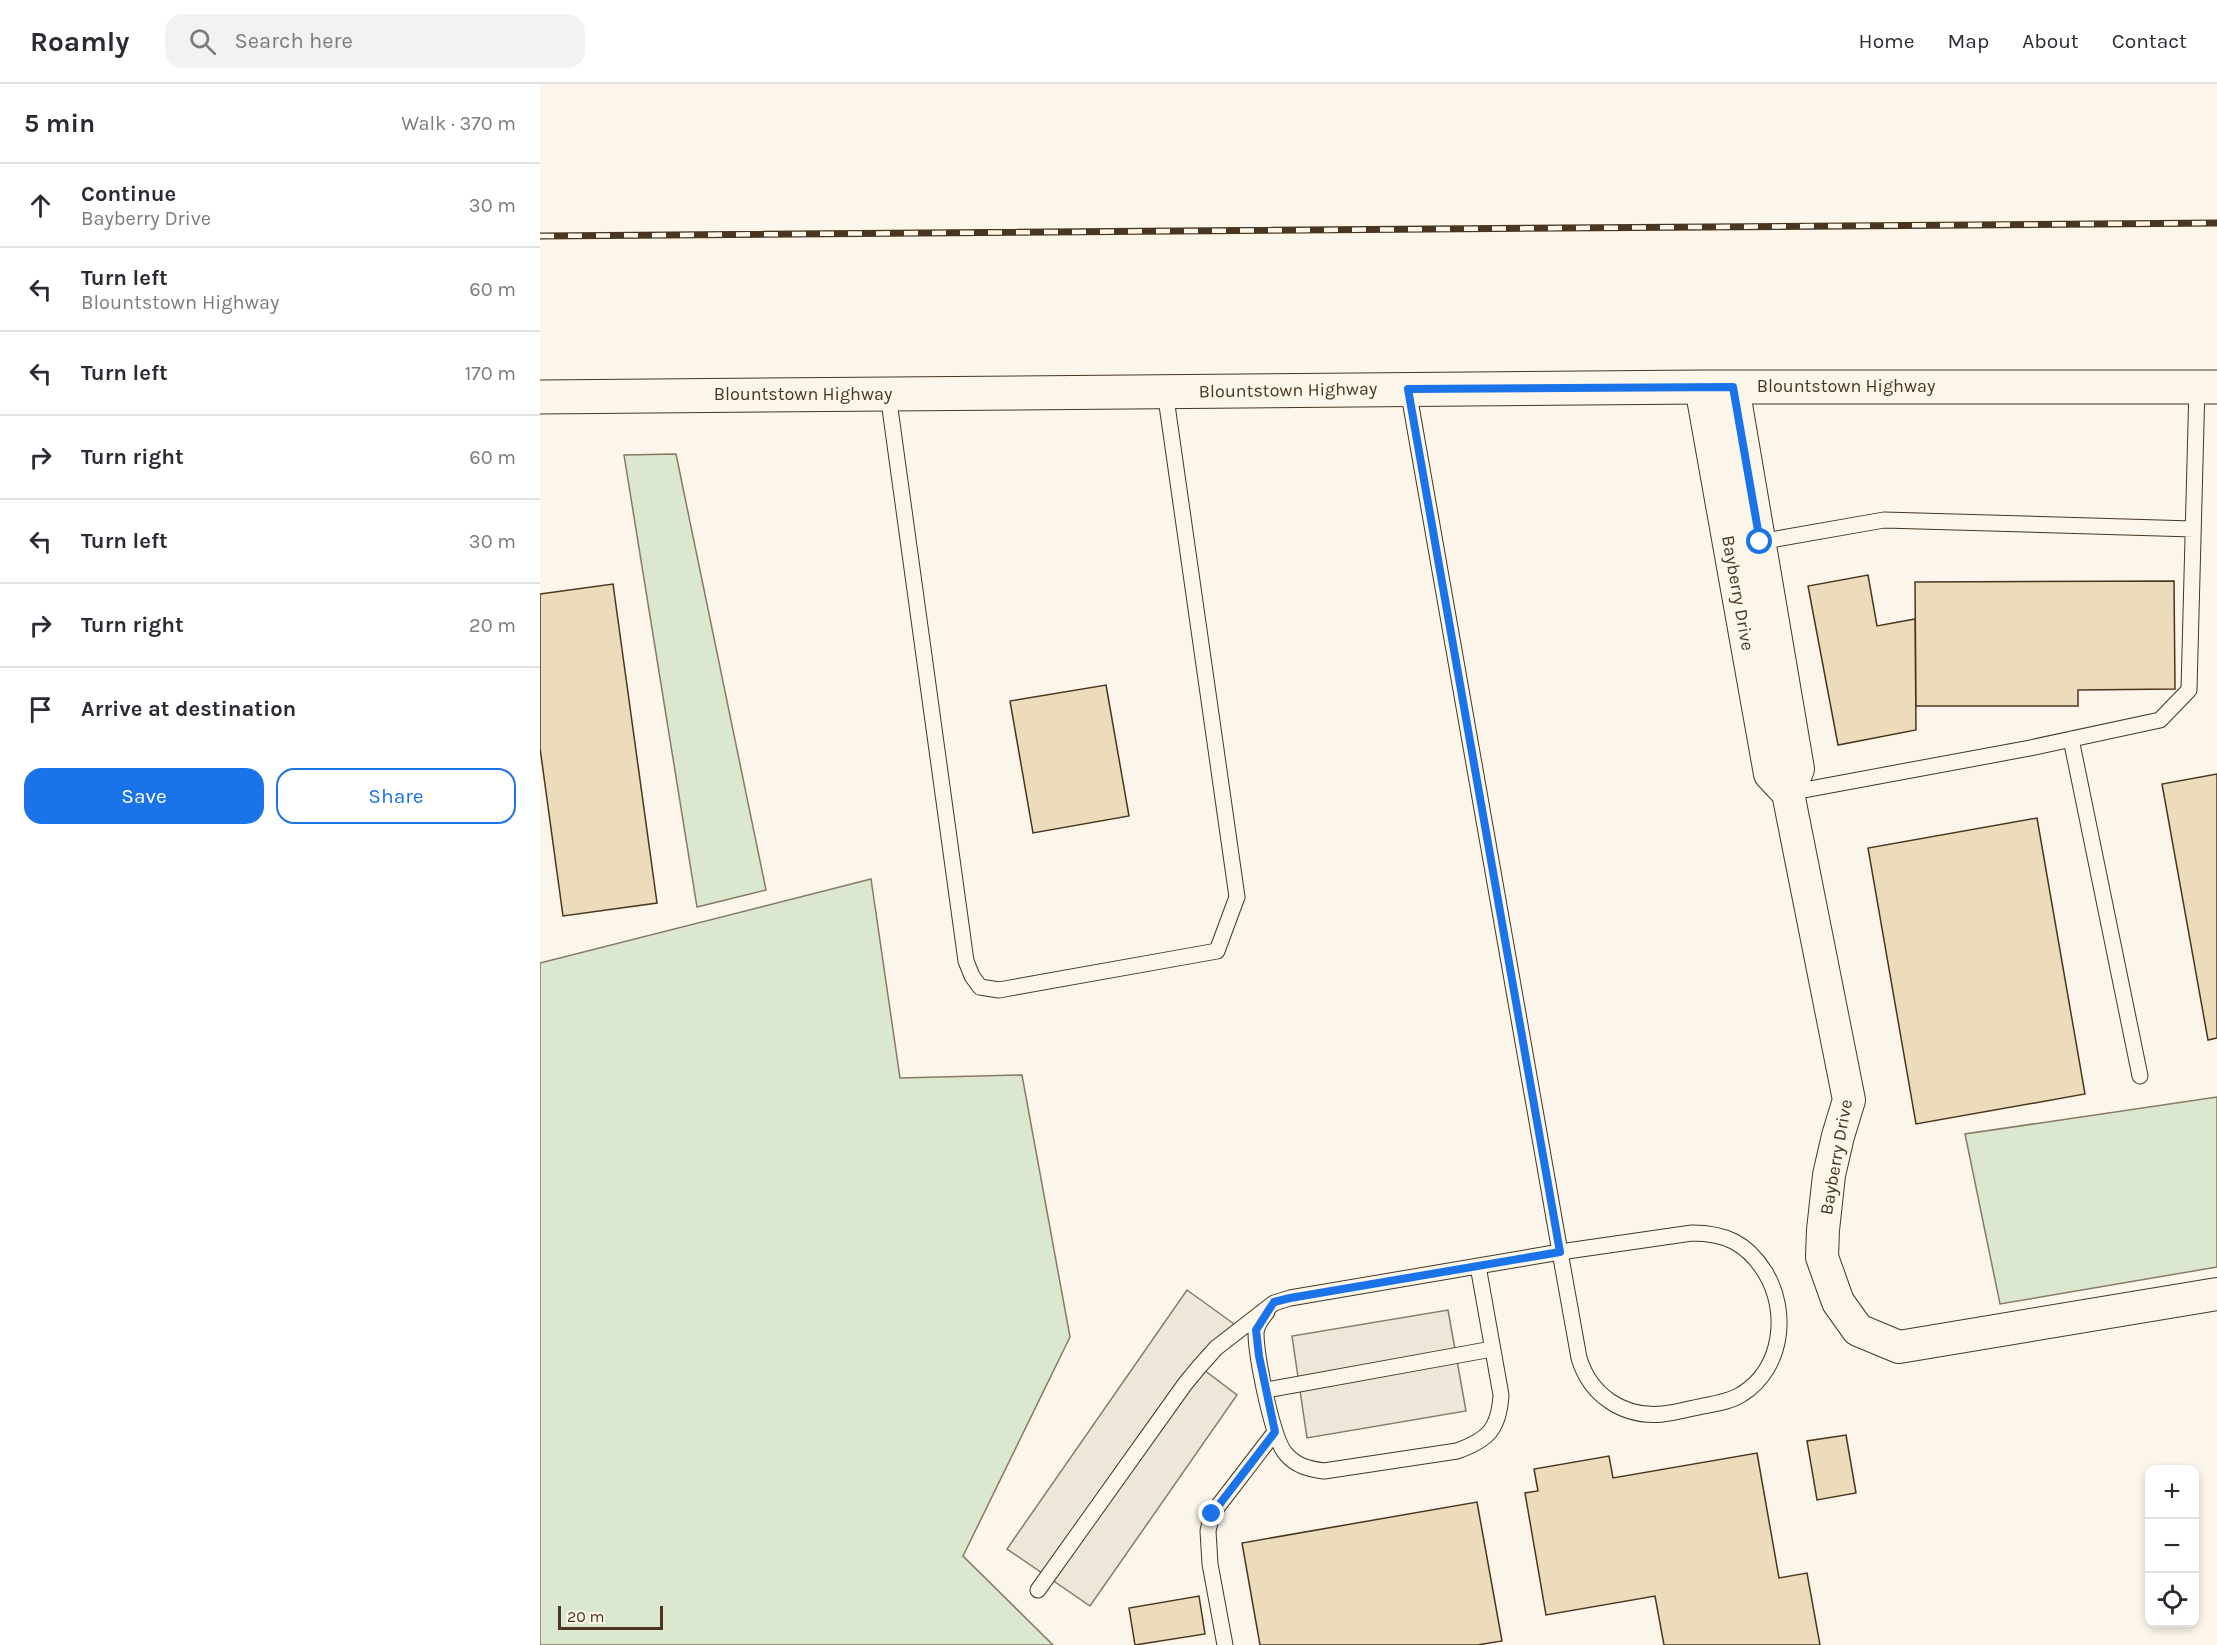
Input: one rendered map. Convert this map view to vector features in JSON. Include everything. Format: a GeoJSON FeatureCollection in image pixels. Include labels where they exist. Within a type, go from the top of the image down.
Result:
{"type":"FeatureCollection","features":[{"type":"Feature","properties":{"kind":"main road","name":"Blountstown Highway"},"geometry":{"type":"LineString","coordinates":[[540,397],[1701,387],[2207,386]]}},
{"type":"Feature","properties":{"kind":"street","name":"Bayberry Drive"},"geometry":{"type":"LineString","coordinates":[[1701,387],[1770,774],[1788,793],[1849,1100],[1829,1175],[1823,1230],[1822,1257],[1838,1302],[1858,1330],[1899,1347],[2217,1294]]}},
{"type":"Feature","properties":{"kind":"street","name":"Bayberry Drive"},"geometry":{"type":"LineString","coordinates":[[1733,387],[1798,769],[1788,793]]}},
{"type":"Feature","properties":{"kind":"lane"},"geometry":{"type":"LineString","coordinates":[[1788,793],[2160,720],[2189,690],[2193,529],[2207,386]]}},
{"type":"Feature","properties":{"kind":"lane"},"geometry":{"type":"LineString","coordinates":[[1038,1590],[1185,1384],[1216,1348],[1274,1302],[1560,1252],[1692,1233],[1711,1233],[1743,1246],[1760,1263],[1768,1277],[1776,1301],[1779,1337],[1775,1355],[1758,1382],[1735,1398],[1663,1414],[1644,1414],[1613,1404],[1593,1389],[1583,1373],[1560,1252],[1408,389]]}},
{"type":"Feature","properties":{"kind":"lane"},"geometry":{"type":"LineString","coordinates":[[888,394],[966,961],[972,976],[980,987],[999,990],[1217,951],[1237,897],[1165,391]]}},
{"type":"Feature","properties":{"kind":"lane"},"geometry":{"type":"LineString","coordinates":[[1760,542],[1884,520],[2193,529]]}},
{"type":"Feature","properties":{"kind":"lane"},"geometry":{"type":"LineString","coordinates":[[2072,739],[2140,1076]]}},
{"type":"Feature","properties":{"kind":"lane"},"geometry":{"type":"LineString","coordinates":[[1274,1302],[1256,1330],[1259,1356],[1275,1432],[1288,1457],[1308,1469],[1324,1471],[1457,1452],[1489,1435],[1500,1412],[1500,1395],[1478,1266]]}},
{"type":"Feature","properties":{"kind":"lane"},"geometry":{"type":"LineString","coordinates":[[1266,1390],[1492,1349]]}},
{"type":"Feature","properties":{"kind":"lane"},"geometry":{"type":"LineString","coordinates":[[1225,1645],[1210,1564],[1208,1531],[1212,1514],[1275,1432]]}},
{"type":"Feature","properties":{"kind":"green space"},"geometry":{"type":"Polygon","coordinates":[[[676,454],[766,890],[697,907],[624,455],[676,454]]]}},
{"type":"Feature","properties":{"kind":"green space"},"geometry":{"type":"Polygon","coordinates":[[[871,879],[900,1078],[1022,1075],[1070,1337],[963,1556],[1053,1645],[540,1645],[540,963],[871,879]]]}},
{"type":"Feature","properties":{"kind":"green space"},"geometry":{"type":"Polygon","coordinates":[[[2217,1097],[2217,1267],[2000,1304],[1965,1134],[2217,1097]]]}},
{"type":"Feature","properties":{"kind":"shaded area"},"geometry":{"type":"Polygon","coordinates":[[[1187,1290],[1241,1329],[1200,1367],[1237,1395],[1090,1606],[1007,1549],[1187,1290]]]}},
{"type":"Feature","properties":{"kind":"shaded area"},"geometry":{"type":"Polygon","coordinates":[[[1448,1310],[1466,1411],[1307,1438],[1292,1336],[1448,1310]]]}},
{"type":"Feature","properties":{"kind":"building"},"geometry":{"type":"Polygon","coordinates":[[[1868,575],[1877,626],[1915,619],[1916,730],[1838,745],[1808,586],[1868,575]]]}},
{"type":"Feature","properties":{"kind":"building"},"geometry":{"type":"Polygon","coordinates":[[[2174,581],[2175,689],[2078,690],[2078,706],[1916,706],[1915,582],[2174,581]]]}},
{"type":"Feature","properties":{"kind":"building"},"geometry":{"type":"Polygon","coordinates":[[[613,584],[657,903],[563,916],[540,748],[540,594],[613,584]]]}},
{"type":"Feature","properties":{"kind":"building"},"geometry":{"type":"Polygon","coordinates":[[[1106,685],[1129,816],[1033,833],[1010,701],[1106,685]]]}},
{"type":"Feature","properties":{"kind":"building"},"geometry":{"type":"Polygon","coordinates":[[[2217,774],[2217,1038],[2208,1040],[2162,784],[2217,774]]]}},
{"type":"Feature","properties":{"kind":"building"},"geometry":{"type":"Polygon","coordinates":[[[2037,818],[2085,1094],[1916,1124],[1868,848],[2037,818]]]}},
{"type":"Feature","properties":{"kind":"building"},"geometry":{"type":"Polygon","coordinates":[[[1846,1435],[1856,1493],[1817,1500],[1807,1441],[1846,1435]]]}},
{"type":"Feature","properties":{"kind":"building"},"geometry":{"type":"Polygon","coordinates":[[[1757,1453],[1779,1578],[1807,1573],[1820,1645],[1664,1645],[1655,1596],[1546,1615],[1525,1493],[1538,1491],[1534,1469],[1609,1456],[1613,1478],[1757,1453]]]}},
{"type":"Feature","properties":{"kind":"building"},"geometry":{"type":"Polygon","coordinates":[[[1477,1502],[1502,1641],[1477,1645],[1260,1645],[1242,1543],[1477,1502]]]}},
{"type":"Feature","properties":{"kind":"building"},"geometry":{"type":"Polygon","coordinates":[[[1199,1596],[1205,1634],[1135,1645],[1129,1608],[1199,1596]]]}},
{"type":"Feature","properties":{"kind":"railway"},"geometry":{"type":"LineString","coordinates":[[540,236],[2217,223]]}},
{"type":"Feature","properties":{"kind":"route"},"geometry":{"type":"LineString","coordinates":[[1212,1514],[1275,1432],[1259,1356],[1256,1330],[1274,1302],[1560,1252],[1408,389],[1733,387],[1760,542]]}}]}
